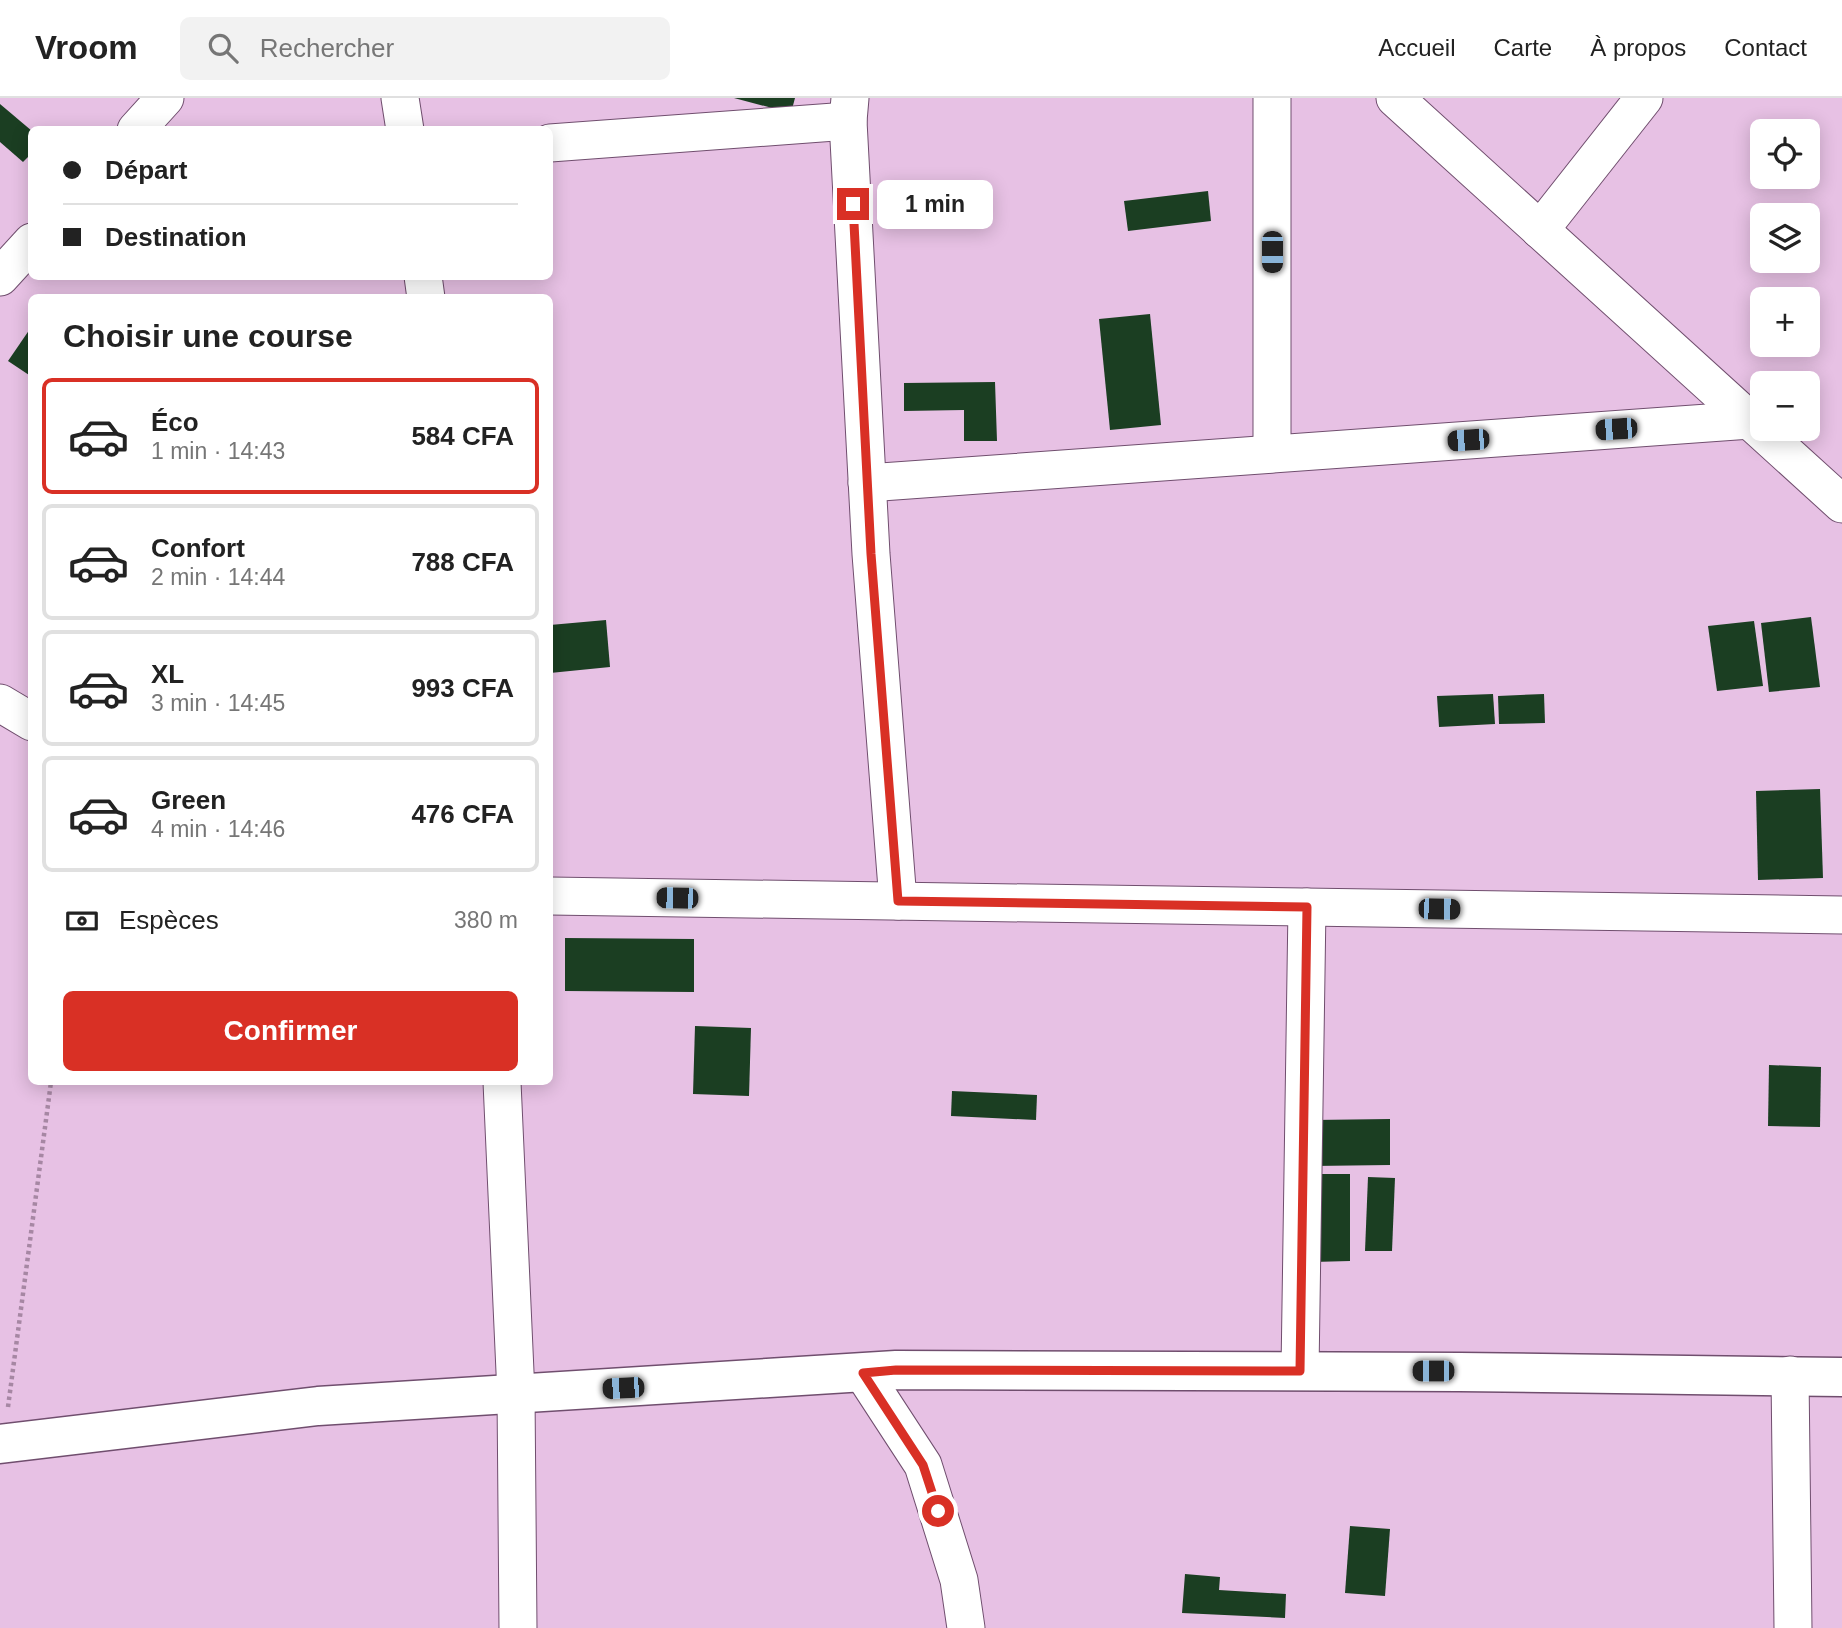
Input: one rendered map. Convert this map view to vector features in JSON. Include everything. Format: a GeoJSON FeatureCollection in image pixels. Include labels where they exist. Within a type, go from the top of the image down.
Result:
{"type":"FeatureCollection","features":[{"type":"Feature","properties":{"kind":"street"},"geometry":{"type":"LineString","coordinates":[[140,126],[165,98]]}},
{"type":"Feature","properties":{"kind":"street"},"geometry":{"type":"LineString","coordinates":[[400,98],[404,126]]}},
{"type":"Feature","properties":{"kind":"street"},"geometry":{"type":"LineString","coordinates":[[1272,98],[1272,454]]}},
{"type":"Feature","properties":{"kind":"street"},"geometry":{"type":"LineString","coordinates":[[1395,98],[1750,420]]}},
{"type":"Feature","properties":{"kind":"street"},"geometry":{"type":"LineString","coordinates":[[1540,230],[1644,98]]}},
{"type":"Feature","properties":{"kind":"street"},"geometry":{"type":"LineString","coordinates":[[553,143],[849,109],[867,483],[898,901]]}},
{"type":"Feature","properties":{"kind":"street"},"geometry":{"type":"LineString","coordinates":[[0,277],[28,246]]}},
{"type":"Feature","properties":{"kind":"street"},"geometry":{"type":"LineString","coordinates":[[867,483],[1750,420]]}},
{"type":"Feature","properties":{"kind":"street"},"geometry":{"type":"LineString","coordinates":[[1773,441],[1842,504]]}},
{"type":"Feature","properties":{"kind":"street"},"geometry":{"type":"LineString","coordinates":[[0,703],[28,720]]}},
{"type":"Feature","properties":{"kind":"street"},"geometry":{"type":"LineString","coordinates":[[553,896],[1842,915]]}},
{"type":"Feature","properties":{"kind":"street"},"geometry":{"type":"LineString","coordinates":[[1300,1371],[1307,907]]}},
{"type":"Feature","properties":{"kind":"street"},"geometry":{"type":"LineString","coordinates":[[502,1085],[516,1394],[518,1628]]}},
{"type":"Feature","properties":{"kind":"street"},"geometry":{"type":"LineString","coordinates":[[2,1444],[318,1406],[896,1370],[1842,1377]]}},
{"type":"Feature","properties":{"kind":"street"},"geometry":{"type":"LineString","coordinates":[[863,1373],[923,1465],[959,1580],[966,1628]]}},
{"type":"Feature","properties":{"kind":"street"},"geometry":{"type":"LineString","coordinates":[[1790,1375],[1793,1628]]}},
{"type":"Feature","properties":{"kind":"path"},"geometry":{"type":"LineString","coordinates":[[2,1444],[51,1085]]}},
{"type":"Feature","properties":{"kind":"building"},"geometry":{"type":"Polygon","coordinates":[[[734,98],[795,98],[791,113],[734,98]]]}},
{"type":"Feature","properties":{"kind":"building"},"geometry":{"type":"Polygon","coordinates":[[[0,104],[28,128],[28,157],[23,162],[0,142],[0,104]]]}},
{"type":"Feature","properties":{"kind":"building"},"geometry":{"type":"Polygon","coordinates":[[[1208,191],[1211,221],[1128,231],[1124,201],[1208,191]]]}},
{"type":"Feature","properties":{"kind":"building"},"geometry":{"type":"Polygon","coordinates":[[[1150,314],[1161,425],[1110,430],[1099,319],[1150,314]]]}},
{"type":"Feature","properties":{"kind":"building"},"geometry":{"type":"Polygon","coordinates":[[[28,332],[28,374],[8,361],[28,332]]]}},
{"type":"Feature","properties":{"kind":"building"},"geometry":{"type":"Polygon","coordinates":[[[995,382],[997,441],[964,441],[964,410],[904,411],[904,383],[995,382]]]}},
{"type":"Feature","properties":{"kind":"building"},"geometry":{"type":"Polygon","coordinates":[[[1811,617],[1820,687],[1769,692],[1761,623],[1811,617]]]}},
{"type":"Feature","properties":{"kind":"building"},"geometry":{"type":"Polygon","coordinates":[[[606,620],[610,667],[553,673],[553,625],[606,620]]]}},
{"type":"Feature","properties":{"kind":"building"},"geometry":{"type":"Polygon","coordinates":[[[1754,621],[1763,686],[1717,691],[1708,626],[1754,621]]]}},
{"type":"Feature","properties":{"kind":"building"},"geometry":{"type":"Polygon","coordinates":[[[1493,694],[1495,724],[1439,727],[1437,696],[1493,694]]]}},
{"type":"Feature","properties":{"kind":"building"},"geometry":{"type":"Polygon","coordinates":[[[1544,694],[1545,723],[1499,724],[1498,696],[1544,694]]]}},
{"type":"Feature","properties":{"kind":"building"},"geometry":{"type":"Polygon","coordinates":[[[1820,789],[1823,878],[1758,880],[1756,791],[1820,789]]]}},
{"type":"Feature","properties":{"kind":"building"},"geometry":{"type":"Polygon","coordinates":[[[565,938],[694,939],[694,992],[565,991],[565,938]]]}},
{"type":"Feature","properties":{"kind":"building"},"geometry":{"type":"Polygon","coordinates":[[[695,1026],[751,1028],[749,1096],[693,1094],[695,1026]]]}},
{"type":"Feature","properties":{"kind":"building"},"geometry":{"type":"Polygon","coordinates":[[[1769,1065],[1821,1067],[1820,1127],[1768,1126],[1769,1065]]]}},
{"type":"Feature","properties":{"kind":"building"},"geometry":{"type":"Polygon","coordinates":[[[952,1091],[1037,1095],[1036,1120],[951,1116],[952,1091]]]}},
{"type":"Feature","properties":{"kind":"building"},"geometry":{"type":"Polygon","coordinates":[[[1390,1119],[1390,1165],[1313,1166],[1313,1120],[1390,1119]]]}},
{"type":"Feature","properties":{"kind":"building"},"geometry":{"type":"Polygon","coordinates":[[[1313,1174],[1350,1174],[1350,1261],[1313,1262],[1313,1174]]]}},
{"type":"Feature","properties":{"kind":"building"},"geometry":{"type":"Polygon","coordinates":[[[1368,1177],[1395,1178],[1392,1251],[1365,1251],[1368,1177]]]}},
{"type":"Feature","properties":{"kind":"building"},"geometry":{"type":"Polygon","coordinates":[[[1350,1526],[1390,1529],[1385,1596],[1345,1593],[1350,1526]]]}},
{"type":"Feature","properties":{"kind":"building"},"geometry":{"type":"Polygon","coordinates":[[[1185,1574],[1220,1577],[1219,1590],[1286,1594],[1285,1618],[1182,1613],[1185,1574]]]}},
{"type":"Feature","properties":{"kind":"route"},"geometry":{"type":"LineString","coordinates":[[853,204],[871,554],[898,901],[1307,907],[1300,1371],[896,1370],[863,1373],[923,1465],[938,1511]]}}]}
